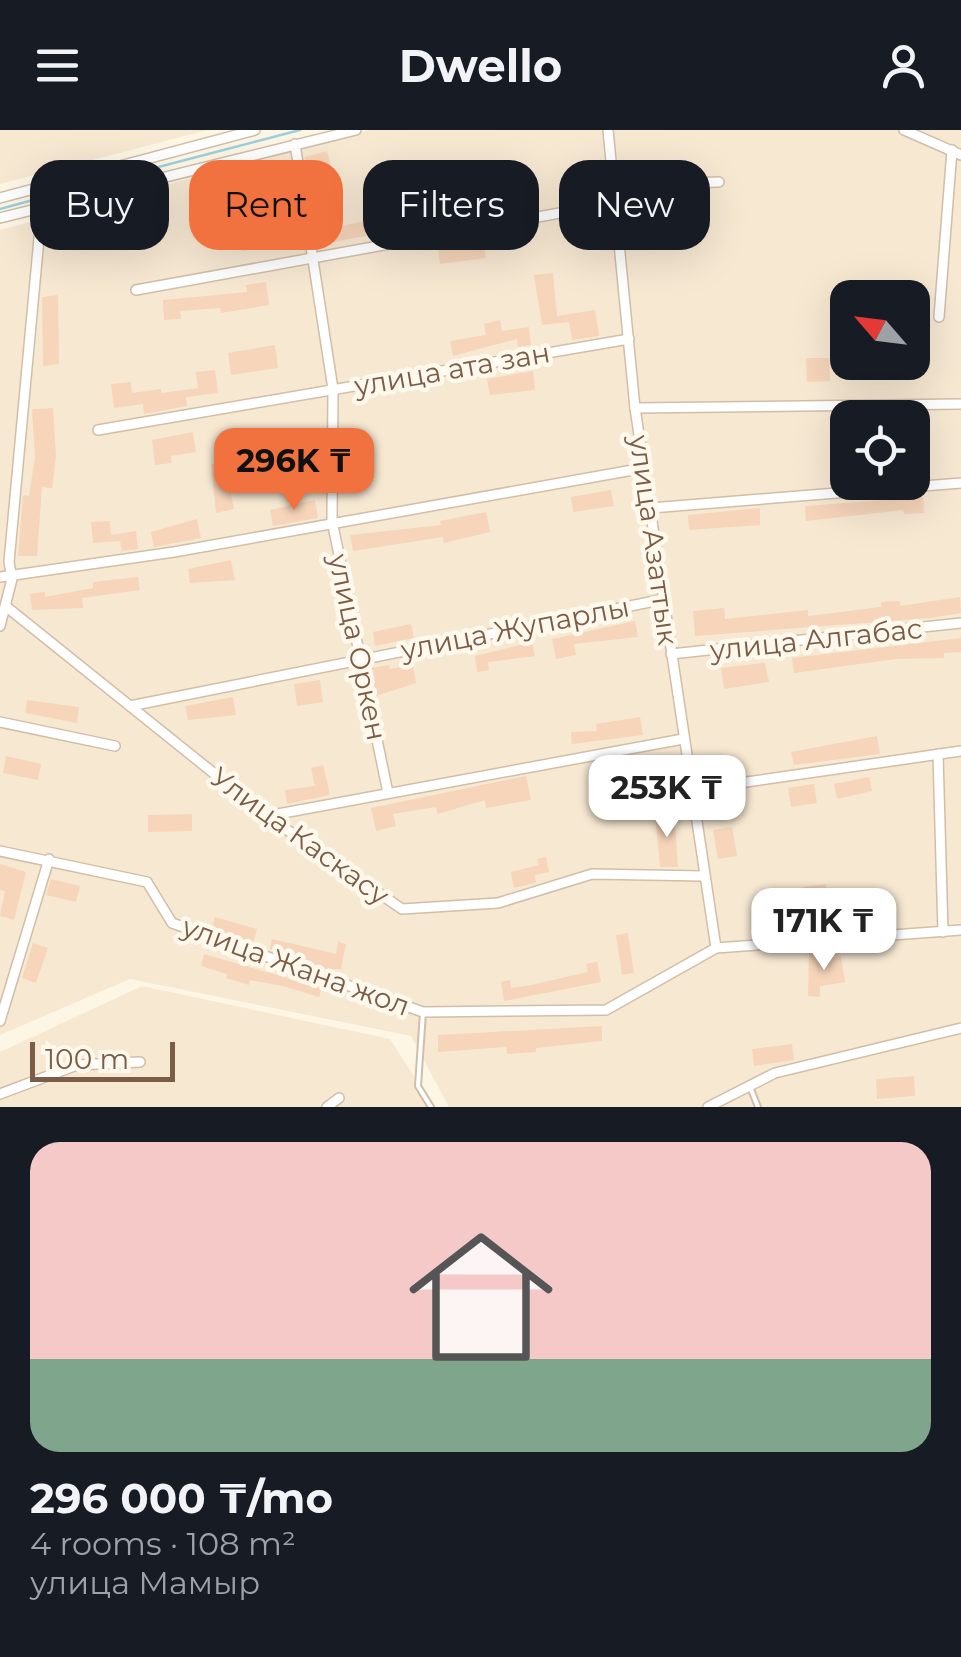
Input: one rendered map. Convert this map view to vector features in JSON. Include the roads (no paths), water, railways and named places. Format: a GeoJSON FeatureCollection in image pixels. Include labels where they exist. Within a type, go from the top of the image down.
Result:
{"type":"FeatureCollection","features":[{"type":"Feature","properties":{"kind":"street"},"geometry":{"type":"LineString","coordinates":[[0,198],[255,130]]}},
{"type":"Feature","properties":{"kind":"street"},"geometry":{"type":"LineString","coordinates":[[169,175],[356,130]]}},
{"type":"Feature","properties":{"kind":"street","name":"улица Азаттык"},"geometry":{"type":"LineString","coordinates":[[608,130],[611,160]]}},
{"type":"Feature","properties":{"kind":"street"},"geometry":{"type":"LineString","coordinates":[[904,130],[956,153],[938,317]]}},
{"type":"Feature","properties":{"kind":"street","name":"улица Оркен"},"geometry":{"type":"LineString","coordinates":[[295,144],[333,389],[332,521],[388,793]]}},
{"type":"Feature","properties":{"kind":"street"},"geometry":{"type":"LineString","coordinates":[[710,182],[719,182]]}},
{"type":"Feature","properties":{"kind":"street"},"geometry":{"type":"LineString","coordinates":[[0,218],[30,209]]}},
{"type":"Feature","properties":{"kind":"street"},"geometry":{"type":"LineString","coordinates":[[136,290],[559,213]]}},
{"type":"Feature","properties":{"kind":"street"},"geometry":{"type":"LineString","coordinates":[[0,626],[8,608],[12,579],[9,562],[38,250]]}},
{"type":"Feature","properties":{"kind":"street","name":"улица Азаттык"},"geometry":{"type":"LineString","coordinates":[[620,250],[635,408],[716,948]]}},
{"type":"Feature","properties":{"kind":"street","name":"улица ата зан"},"geometry":{"type":"LineString","coordinates":[[98,430],[629,339]]}},
{"type":"Feature","properties":{"kind":"street"},"geometry":{"type":"LineString","coordinates":[[635,408],[961,404]]}},
{"type":"Feature","properties":{"kind":"street"},"geometry":{"type":"LineString","coordinates":[[0,577],[12,579],[644,468]]}},
{"type":"Feature","properties":{"kind":"street"},"geometry":{"type":"LineString","coordinates":[[651,508],[961,482]]}},
{"type":"Feature","properties":{"kind":"street","name":"улица Жупарлы"},"geometry":{"type":"LineString","coordinates":[[130,706],[665,599]]}},
{"type":"Feature","properties":{"kind":"street","name":"Улица Каскасу"},"geometry":{"type":"LineString","coordinates":[[8,608],[267,816],[402,910],[498,903],[592,874],[703,876]]}},
{"type":"Feature","properties":{"kind":"street","name":"улица Алгабас"},"geometry":{"type":"LineString","coordinates":[[671,654],[961,623]]}},
{"type":"Feature","properties":{"kind":"street"},"geometry":{"type":"LineString","coordinates":[[0,722],[115,746]]}},
{"type":"Feature","properties":{"kind":"street"},"geometry":{"type":"LineString","coordinates":[[267,816],[683,739]]}},
{"type":"Feature","properties":{"kind":"street"},"geometry":{"type":"LineString","coordinates":[[692,790],[961,751]]}},
{"type":"Feature","properties":{"kind":"street"},"geometry":{"type":"LineString","coordinates":[[938,754],[943,932]]}},
{"type":"Feature","properties":{"kind":"street","name":"улица Жана жол"},"geometry":{"type":"LineString","coordinates":[[0,851],[147,882],[172,923],[423,1012],[606,1010],[716,948],[961,930]]}},
{"type":"Feature","properties":{"kind":"street"},"geometry":{"type":"LineString","coordinates":[[0,1021],[49,859]]}},
{"type":"Feature","properties":{"kind":"street"},"geometry":{"type":"LineString","coordinates":[[708,1107],[775,1073],[961,1028]]}},
{"type":"Feature","properties":{"kind":"street"},"geometry":{"type":"LineString","coordinates":[[0,1094],[77,1065],[140,1062]]}},
{"type":"Feature","properties":{"kind":"street"},"geometry":{"type":"LineString","coordinates":[[326,1107],[339,1098]]}},
{"type":"Feature","properties":{"kind":"lane"},"geometry":{"type":"LineString","coordinates":[[423,1012],[418,1086],[431,1107]]}},
{"type":"Feature","properties":{"kind":"lane"},"geometry":{"type":"LineString","coordinates":[[750,1087],[758,1107]]}},
{"type":"Feature","properties":{"kind":"waterway"},"geometry":{"type":"LineString","coordinates":[[169,164],[300,130]]}},
{"type":"Feature","properties":{"kind":"waterway"},"geometry":{"type":"LineString","coordinates":[[0,209],[30,201]]}}]}
